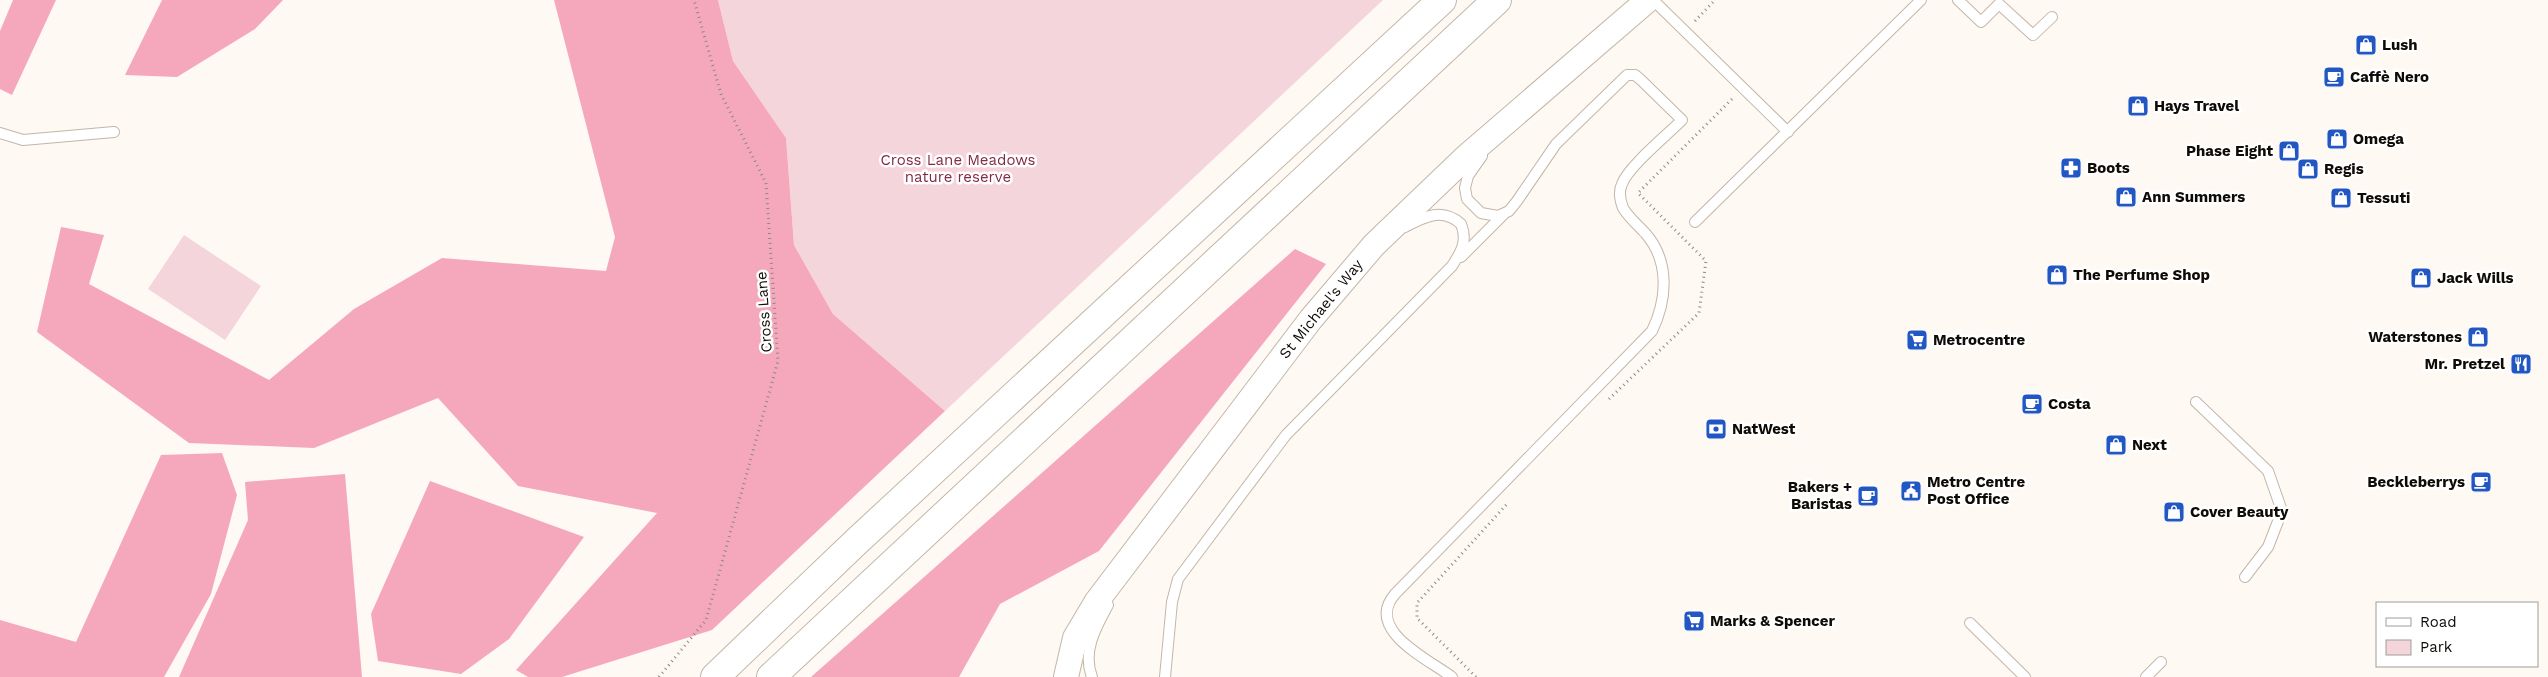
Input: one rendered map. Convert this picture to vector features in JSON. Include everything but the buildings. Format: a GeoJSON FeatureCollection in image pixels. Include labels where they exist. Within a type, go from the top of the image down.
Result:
{"type":"FeatureCollection","features":[{"type":"Feature","properties":{"kind":"highway"},"geometry":{"type":"LineString","coordinates":[[715,677],[863,535],[1442,0]]}},
{"type":"Feature","properties":{"kind":"highway"},"geometry":{"type":"LineString","coordinates":[[771,677],[1497,0]]}},
{"type":"Feature","properties":{"kind":"street","name":"St Michael's Way"},"geometry":{"type":"LineString","coordinates":[[1066,677],[1075,638],[1085,618],[1311,319],[1374,245],[1468,155],[1648,0]]}},
{"type":"Feature","properties":{"kind":"lane"},"geometry":{"type":"LineString","coordinates":[[1653,0],[1788,132]]}},
{"type":"Feature","properties":{"kind":"lane"},"geometry":{"type":"LineString","coordinates":[[1695,222],[1921,0]]}},
{"type":"Feature","properties":{"kind":"lane"},"geometry":{"type":"LineString","coordinates":[[1958,0],[1981,22],[1999,4],[2033,35],[2052,17]]}},
{"type":"Feature","properties":{"kind":"lane"},"geometry":{"type":"LineString","coordinates":[[1167,674],[1172,602],[1178,579],[1286,435],[1517,201],[1556,144],[1627,75],[1635,75],[1682,120],[1629,173],[1621,187],[1620,201],[1623,208],[1652,242],[1662,265],[1664,292],[1652,331],[1395,594],[1387,605],[1386,618],[1394,632],[1414,651],[1452,677]]}},
{"type":"Feature","properties":{"kind":"lane"},"geometry":{"type":"LineString","coordinates":[[1504,213],[1489,216],[1481,214],[1467,199],[1465,188],[1468,176],[1475,163],[1529,102]]}},
{"type":"Feature","properties":{"kind":"lane"},"geometry":{"type":"LineString","coordinates":[[0,133],[23,140],[114,132]]}},
{"type":"Feature","properties":{"kind":"lane"},"geometry":{"type":"LineString","coordinates":[[1374,245],[1426,216],[1431,214],[1444,215],[1461,224],[1466,240],[1461,253],[1452,266]]}},
{"type":"Feature","properties":{"kind":"lane"},"geometry":{"type":"LineString","coordinates":[[2196,402],[2268,471],[2282,511],[2268,547],[2245,577]]}},
{"type":"Feature","properties":{"kind":"lane"},"geometry":{"type":"LineString","coordinates":[[1092,677],[1089,658],[1091,639],[1138,549]]}},
{"type":"Feature","properties":{"kind":"lane"},"geometry":{"type":"LineString","coordinates":[[1970,623],[2025,677]]}},
{"type":"Feature","properties":{"kind":"lane"},"geometry":{"type":"LineString","coordinates":[[2146,677],[2161,662]]}},
{"type":"Feature","properties":{"kind":"path","name":"Cross Lane"},"geometry":{"type":"LineString","coordinates":[[659,677],[706,620],[778,361],[766,183],[721,94],[694,0]]}},
{"type":"Feature","properties":{"kind":"path"},"geometry":{"type":"LineString","coordinates":[[1701,26],[1694,20],[1714,0]]}},
{"type":"Feature","properties":{"kind":"path"},"geometry":{"type":"LineString","coordinates":[[1606,402],[1699,312],[1706,261],[1638,193],[1724,104],[1745,89]]}},
{"type":"Feature","properties":{"kind":"path"},"geometry":{"type":"LineString","coordinates":[[1476,677],[1417,618],[1417,603],[1509,501]]}},
{"type":"Feature","properties":{"kind":"green space","name":"Cross Lane Meadows nature reserve"},"geometry":{"type":"Polygon","coordinates":[[[718,0],[1383,0],[945,411],[833,314],[794,245],[786,138],[733,61],[718,0]]]}},
{"type":"Feature","properties":{"kind":"green space"},"geometry":{"type":"Polygon","coordinates":[[[184,235],[261,286],[225,340],[148,289],[184,235]]]}},
{"type":"Feature","properties":{"kind":"shaded area"},"geometry":{"type":"Polygon","coordinates":[[[13,0],[56,0],[12,95],[0,89],[0,31],[13,0]]]}},
{"type":"Feature","properties":{"kind":"shaded area"},"geometry":{"type":"Polygon","coordinates":[[[162,0],[283,0],[255,29],[177,77],[125,75],[162,0]]]}},
{"type":"Feature","properties":{"kind":"shaded area"},"geometry":{"type":"Polygon","coordinates":[[[554,0],[718,0],[733,61],[786,138],[794,245],[833,314],[945,411],[712,630],[562,677],[528,677],[516,670],[657,513],[518,486],[438,398],[314,448],[189,443],[37,332],[61,227],[104,235],[89,284],[269,380],[354,309],[442,258],[606,271],[615,237],[554,0]]]}},
{"type":"Feature","properties":{"kind":"shaded area"},"geometry":{"type":"Polygon","coordinates":[[[1295,249],[1326,264],[1099,551],[1000,604],[959,677],[811,677],[1295,249]]]}},
{"type":"Feature","properties":{"kind":"shaded area"},"geometry":{"type":"Polygon","coordinates":[[[222,453],[237,495],[211,594],[164,677],[0,677],[0,620],[76,642],[161,455],[222,453]]]}},
{"type":"Feature","properties":{"kind":"shaded area"},"geometry":{"type":"Polygon","coordinates":[[[345,474],[362,677],[179,677],[248,520],[245,482],[345,474]]]}},
{"type":"Feature","properties":{"kind":"shaded area"},"geometry":{"type":"Polygon","coordinates":[[[430,481],[584,537],[509,639],[461,674],[378,661],[371,614],[430,481]]]}},
{"type":"Feature","properties":{"kind":"place","name":"Lush"},"geometry":{"type":"Point","coordinates":[2366,45]}},
{"type":"Feature","properties":{"kind":"place","name":"Caffè Nero"},"geometry":{"type":"Point","coordinates":[2334,77]}},
{"type":"Feature","properties":{"kind":"place","name":"Hays Travel"},"geometry":{"type":"Point","coordinates":[2138,106]}},
{"type":"Feature","properties":{"kind":"place","name":"Omega"},"geometry":{"type":"Point","coordinates":[2337,139]}},
{"type":"Feature","properties":{"kind":"place","name":"Phase Eight"},"geometry":{"type":"Point","coordinates":[2289,151]}},
{"type":"Feature","properties":{"kind":"place","name":"Boots"},"geometry":{"type":"Point","coordinates":[2071,168]}},
{"type":"Feature","properties":{"kind":"place","name":"Regis"},"geometry":{"type":"Point","coordinates":[2308,169]}},
{"type":"Feature","properties":{"kind":"place","name":"Ann Summers"},"geometry":{"type":"Point","coordinates":[2126,197]}},
{"type":"Feature","properties":{"kind":"place","name":"Tessuti"},"geometry":{"type":"Point","coordinates":[2341,198]}},
{"type":"Feature","properties":{"kind":"place","name":"The Perfume Shop"},"geometry":{"type":"Point","coordinates":[2057,275]}},
{"type":"Feature","properties":{"kind":"place","name":"Jack Wills"},"geometry":{"type":"Point","coordinates":[2421,278]}},
{"type":"Feature","properties":{"kind":"place","name":"Waterstones"},"geometry":{"type":"Point","coordinates":[2478,337]}},
{"type":"Feature","properties":{"kind":"place","name":"Metrocentre"},"geometry":{"type":"Point","coordinates":[1917,340]}},
{"type":"Feature","properties":{"kind":"place","name":"Mr. Pretzel"},"geometry":{"type":"Point","coordinates":[2521,364]}},
{"type":"Feature","properties":{"kind":"place","name":"Costa"},"geometry":{"type":"Point","coordinates":[2032,404]}},
{"type":"Feature","properties":{"kind":"place","name":"NatWest"},"geometry":{"type":"Point","coordinates":[1716,429]}},
{"type":"Feature","properties":{"kind":"place","name":"Next"},"geometry":{"type":"Point","coordinates":[2116,445]}},
{"type":"Feature","properties":{"kind":"place","name":"Beckleberrys"},"geometry":{"type":"Point","coordinates":[2481,482]}},
{"type":"Feature","properties":{"kind":"place","name":"Metro Centre Post Office"},"geometry":{"type":"Point","coordinates":[1911,491]}},
{"type":"Feature","properties":{"kind":"place","name":"Bakers + Baristas"},"geometry":{"type":"Point","coordinates":[1868,496]}},
{"type":"Feature","properties":{"kind":"place","name":"Cover Beauty"},"geometry":{"type":"Point","coordinates":[2174,512]}},
{"type":"Feature","properties":{"kind":"place","name":"Marks & Spencer"},"geometry":{"type":"Point","coordinates":[1694,621]}}]}
